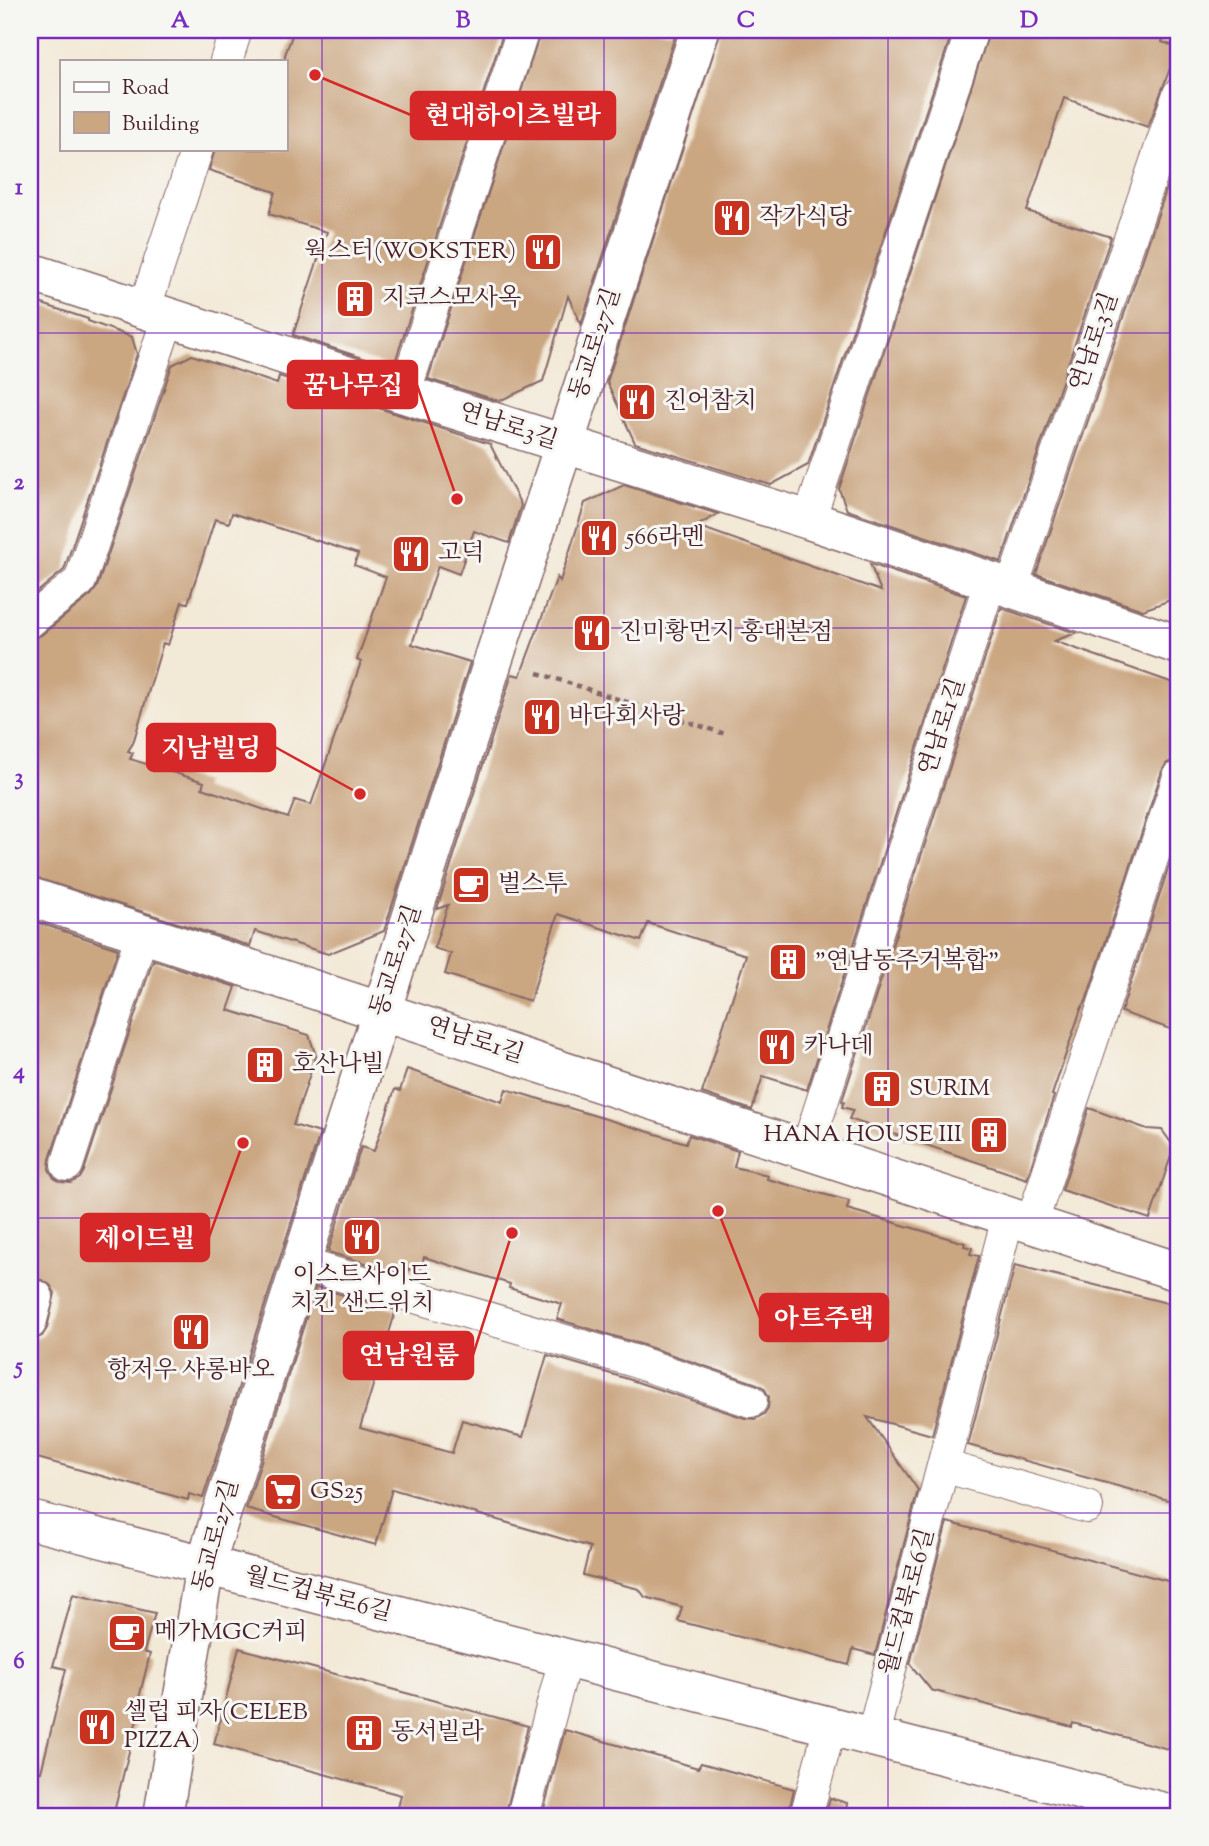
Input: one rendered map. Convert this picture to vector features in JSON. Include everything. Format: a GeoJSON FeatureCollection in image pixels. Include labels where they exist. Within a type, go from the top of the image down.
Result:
{"type":"FeatureCollection","features":[{"type":"Feature","properties":{"kind":"street","name":"동교로27길"},"geometry":{"type":"LineString","coordinates":[[163,1816],[205,1565],[299,1263],[494,658],[700,30]]}},
{"type":"Feature","properties":{"kind":"street","name":"연남로3길"},"geometry":{"type":"LineString","coordinates":[[30,272],[563,445],[809,520],[1179,645]]}},
{"type":"Feature","properties":{"kind":"street","name":"연남로1길"},"geometry":{"type":"LineString","coordinates":[[30,897],[1179,1272]]}},
{"type":"Feature","properties":{"kind":"street","name":"월드컵북로6길"},"geometry":{"type":"LineString","coordinates":[[30,1520],[872,1738],[1104,1807],[1179,1816]]}},
{"type":"Feature","properties":{"kind":"lane"},"geometry":{"type":"LineString","coordinates":[[226,60],[236,30]]}},
{"type":"Feature","properties":{"kind":"lane"},"geometry":{"type":"LineString","coordinates":[[404,394],[523,30]]}},
{"type":"Feature","properties":{"kind":"lane"},"geometry":{"type":"LineString","coordinates":[[809,520],[972,30]]}},
{"type":"Feature","properties":{"kind":"lane","name":"연남로3길"},"geometry":{"type":"LineString","coordinates":[[1000,586],[1179,94]]}},
{"type":"Feature","properties":{"kind":"lane"},"geometry":{"type":"LineString","coordinates":[[30,621],[80,581],[156,314],[197,150]]}},
{"type":"Feature","properties":{"kind":"lane","name":"연남로1길"},"geometry":{"type":"LineString","coordinates":[[806,1152],[1000,586]]}},
{"type":"Feature","properties":{"kind":"lane"},"geometry":{"type":"LineString","coordinates":[[1020,1221],[1179,777]]}},
{"type":"Feature","properties":{"kind":"lane"},"geometry":{"type":"LineString","coordinates":[[67,1165],[142,934]]}},
{"type":"Feature","properties":{"kind":"lane","name":"월드컵북로6길"},"geometry":{"type":"LineString","coordinates":[[872,1738],[943,1466],[1020,1221]]}},
{"type":"Feature","properties":{"kind":"lane"},"geometry":{"type":"LineString","coordinates":[[299,1263],[634,1361],[751,1401]]}},
{"type":"Feature","properties":{"kind":"lane"},"geometry":{"type":"LineString","coordinates":[[943,1466],[1087,1507]]}},
{"type":"Feature","properties":{"kind":"lane"},"geometry":{"type":"LineString","coordinates":[[523,1816],[565,1659]]}},
{"type":"Feature","properties":{"kind":"lane"},"geometry":{"type":"LineString","coordinates":[[806,1816],[830,1727]]}},
{"type":"Feature","properties":{"kind":"path"},"geometry":{"type":"LineString","coordinates":[[494,658],[725,734]]}},
{"type":"Feature","properties":{"kind":"building"},"geometry":{"type":"Polygon","coordinates":[[[294,30],[504,30],[393,368],[293,335],[327,232],[269,214],[275,192],[209,170],[215,150],[287,150],[285,55],[294,30]]]}},
{"type":"Feature","properties":{"kind":"building"},"geometry":{"type":"Polygon","coordinates":[[[541,30],[677,30],[581,324],[568,296],[543,381],[499,401],[428,379],[541,30]]]}},
{"type":"Feature","properties":{"kind":"building"},"geometry":{"type":"Polygon","coordinates":[[[721,30],[953,30],[808,465],[771,485],[635,443],[607,382],[721,30]]]}},
{"type":"Feature","properties":{"kind":"building"},"geometry":{"type":"Polygon","coordinates":[[[990,30],[1166,30],[1162,42],[1178,47],[1148,127],[1064,98],[1027,211],[1111,237],[1001,562],[847,510],[839,489],[990,30]]]}},
{"type":"Feature","properties":{"kind":"building"},"geometry":{"type":"Polygon","coordinates":[[[1175,164],[1179,165],[1179,597],[1143,610],[1036,574],[1175,164]]]}},
{"type":"Feature","properties":{"kind":"building"},"geometry":{"type":"Polygon","coordinates":[[[30,300],[132,337],[137,354],[64,570],[30,598],[30,300]]]}},
{"type":"Feature","properties":{"kind":"building"},"geometry":{"type":"Polygon","coordinates":[[[192,355],[277,384],[279,376],[490,444],[521,505],[509,543],[474,531],[459,574],[438,566],[412,644],[470,662],[384,931],[328,954],[255,931],[250,946],[30,876],[30,639],[41,635],[91,595],[97,587],[172,365],[192,355]],[[232,513],[229,523],[215,519],[188,603],[182,602],[168,645],[163,643],[133,743],[128,751],[133,753],[130,759],[204,782],[202,788],[288,818],[295,800],[311,805],[361,662],[357,660],[386,577],[354,565],[358,554],[232,513]]]}},
{"type":"Feature","properties":{"kind":"building"},"geometry":{"type":"Polygon","coordinates":[[[624,485],[718,514],[697,526],[881,591],[870,564],[966,596],[807,1090],[763,1076],[752,1110],[702,1093],[746,955],[648,923],[641,941],[558,914],[530,1001],[445,974],[451,954],[434,948],[448,905],[437,909],[512,674],[520,676],[557,577],[560,581],[585,503],[624,485]]]}},
{"type":"Feature","properties":{"kind":"building"},"geometry":{"type":"Polygon","coordinates":[[[1001,608],[1076,633],[1054,641],[1179,685],[1179,759],[1167,763],[1162,771],[1052,1095],[1054,1096],[1027,1179],[849,1119],[853,1110],[842,1107],[1001,608]]]}},
{"type":"Feature","properties":{"kind":"building"},"geometry":{"type":"Polygon","coordinates":[[[1179,835],[1179,1032],[1121,1012],[1179,835]]]}},
{"type":"Feature","properties":{"kind":"building"},"geometry":{"type":"Polygon","coordinates":[[[30,920],[118,949],[50,1159],[49,1169],[54,1178],[61,1182],[71,1183],[80,1178],[84,1171],[153,960],[236,987],[228,1010],[309,1035],[316,1056],[293,1125],[320,1133],[203,1498],[189,1494],[188,1500],[30,1456],[30,1341],[42,1336],[47,1328],[55,1293],[50,1285],[42,1280],[30,1281],[30,920]]]}},
{"type":"Feature","properties":{"kind":"building"},"geometry":{"type":"Polygon","coordinates":[[[407,1069],[502,1102],[506,1089],[686,1143],[689,1135],[738,1151],[734,1167],[768,1175],[767,1179],[849,1201],[847,1209],[965,1243],[964,1246],[972,1248],[970,1254],[979,1256],[932,1435],[867,1417],[918,1490],[875,1655],[853,1649],[849,1665],[678,1621],[682,1607],[645,1597],[639,1589],[583,1575],[590,1547],[392,1489],[376,1545],[246,1509],[316,1287],[396,1310],[360,1428],[452,1453],[462,1420],[523,1437],[547,1355],[745,1418],[755,1419],[768,1408],[769,1397],[764,1388],[757,1384],[557,1319],[562,1304],[509,1288],[510,1284],[424,1257],[420,1272],[408,1269],[406,1275],[328,1252],[361,1147],[374,1151],[395,1089],[400,1091],[407,1069]]]}},
{"type":"Feature","properties":{"kind":"building"},"geometry":{"type":"Polygon","coordinates":[[[1089,1108],[1147,1129],[1162,1130],[1174,1147],[1150,1219],[1062,1190],[1089,1108]]]}},
{"type":"Feature","properties":{"kind":"building"},"geometry":{"type":"Polygon","coordinates":[[[1015,1265],[1179,1306],[1179,1503],[968,1445],[1015,1265]]]}},
{"type":"Feature","properties":{"kind":"building"},"geometry":{"type":"Polygon","coordinates":[[[947,1522],[1179,1584],[1179,1752],[1073,1723],[1072,1727],[931,1690],[910,1664],[947,1522]]]}},
{"type":"Feature","properties":{"kind":"building"},"geometry":{"type":"Polygon","coordinates":[[[73,1594],[155,1613],[144,1652],[150,1654],[139,1698],[142,1699],[113,1816],[30,1816],[30,1770],[41,1772],[66,1669],[53,1666],[73,1594]]]}},
{"type":"Feature","properties":{"kind":"building","name":"동서빌라"},"geometry":{"type":"Polygon","coordinates":[[[239,1648],[528,1726],[505,1816],[396,1816],[401,1795],[214,1744],[239,1648]]]}},
{"type":"Feature","properties":{"kind":"building"},"geometry":{"type":"Polygon","coordinates":[[[565,1730],[698,1768],[701,1763],[794,1789],[788,1816],[542,1816],[565,1730]]]}},
{"type":"Feature","properties":{"kind":"building"},"geometry":{"type":"Polygon","coordinates":[[[830,1798],[847,1803],[845,1816],[825,1816],[830,1798]]]}},
{"type":"Feature","properties":{"kind":"place","name":"현대하이츠빌라"},"geometry":{"type":"Point","coordinates":[315,75]}},
{"type":"Feature","properties":{"kind":"place","name":"작가식당"},"geometry":{"type":"Point","coordinates":[732,218]}},
{"type":"Feature","properties":{"kind":"place","name":"웍스터(WOKSTER)"},"geometry":{"type":"Point","coordinates":[543,252]}},
{"type":"Feature","properties":{"kind":"place","name":"지코스모사옥"},"geometry":{"type":"Point","coordinates":[355,299]}},
{"type":"Feature","properties":{"kind":"place","name":"진어참치"},"geometry":{"type":"Point","coordinates":[637,402]}},
{"type":"Feature","properties":{"kind":"place","name":"꿈나무집"},"geometry":{"type":"Point","coordinates":[457,499]}},
{"type":"Feature","properties":{"kind":"place","name":"566라멘"},"geometry":{"type":"Point","coordinates":[599,538]}},
{"type":"Feature","properties":{"kind":"place","name":"고덕"},"geometry":{"type":"Point","coordinates":[411,554]}},
{"type":"Feature","properties":{"kind":"place","name":"진미황먼지 홍대본점"},"geometry":{"type":"Point","coordinates":[592,633]}},
{"type":"Feature","properties":{"kind":"place","name":"바다회사랑"},"geometry":{"type":"Point","coordinates":[542,717]}},
{"type":"Feature","properties":{"kind":"place","name":"지남빌딩"},"geometry":{"type":"Point","coordinates":[360,794]}},
{"type":"Feature","properties":{"kind":"place","name":"벌스투"},"geometry":{"type":"Point","coordinates":[471,885]}},
{"type":"Feature","properties":{"kind":"place","name":"\"연남동주거복합\""},"geometry":{"type":"Point","coordinates":[788,962]}},
{"type":"Feature","properties":{"kind":"place","name":"카나데"},"geometry":{"type":"Point","coordinates":[777,1047]}},
{"type":"Feature","properties":{"kind":"place","name":"호산나빌"},"geometry":{"type":"Point","coordinates":[265,1065]}},
{"type":"Feature","properties":{"kind":"place","name":"SURIM"},"geometry":{"type":"Point","coordinates":[882,1089]}},
{"type":"Feature","properties":{"kind":"place","name":"HANA HOUSE III"},"geometry":{"type":"Point","coordinates":[989,1135]}},
{"type":"Feature","properties":{"kind":"place","name":"제이드빌"},"geometry":{"type":"Point","coordinates":[243,1143]}},
{"type":"Feature","properties":{"kind":"place","name":"아트주택"},"geometry":{"type":"Point","coordinates":[718,1211]}},
{"type":"Feature","properties":{"kind":"place","name":"연남원룸"},"geometry":{"type":"Point","coordinates":[512,1233]}},
{"type":"Feature","properties":{"kind":"place","name":"이스트사이드 치킨 샌드위치"},"geometry":{"type":"Point","coordinates":[362,1237]}},
{"type":"Feature","properties":{"kind":"place","name":"항저우 샤롱바오"},"geometry":{"type":"Point","coordinates":[191,1332]}},
{"type":"Feature","properties":{"kind":"place","name":"GS25"},"geometry":{"type":"Point","coordinates":[283,1492]}},
{"type":"Feature","properties":{"kind":"place","name":"메가MGC커피"},"geometry":{"type":"Point","coordinates":[127,1633]}},
{"type":"Feature","properties":{"kind":"place","name":"셀럽 피자(CELEB PIZZA)"},"geometry":{"type":"Point","coordinates":[97,1727]}},
{"type":"Feature","properties":{"kind":"place","name":"동서빌라"},"geometry":{"type":"Point","coordinates":[364,1733]}}]}
